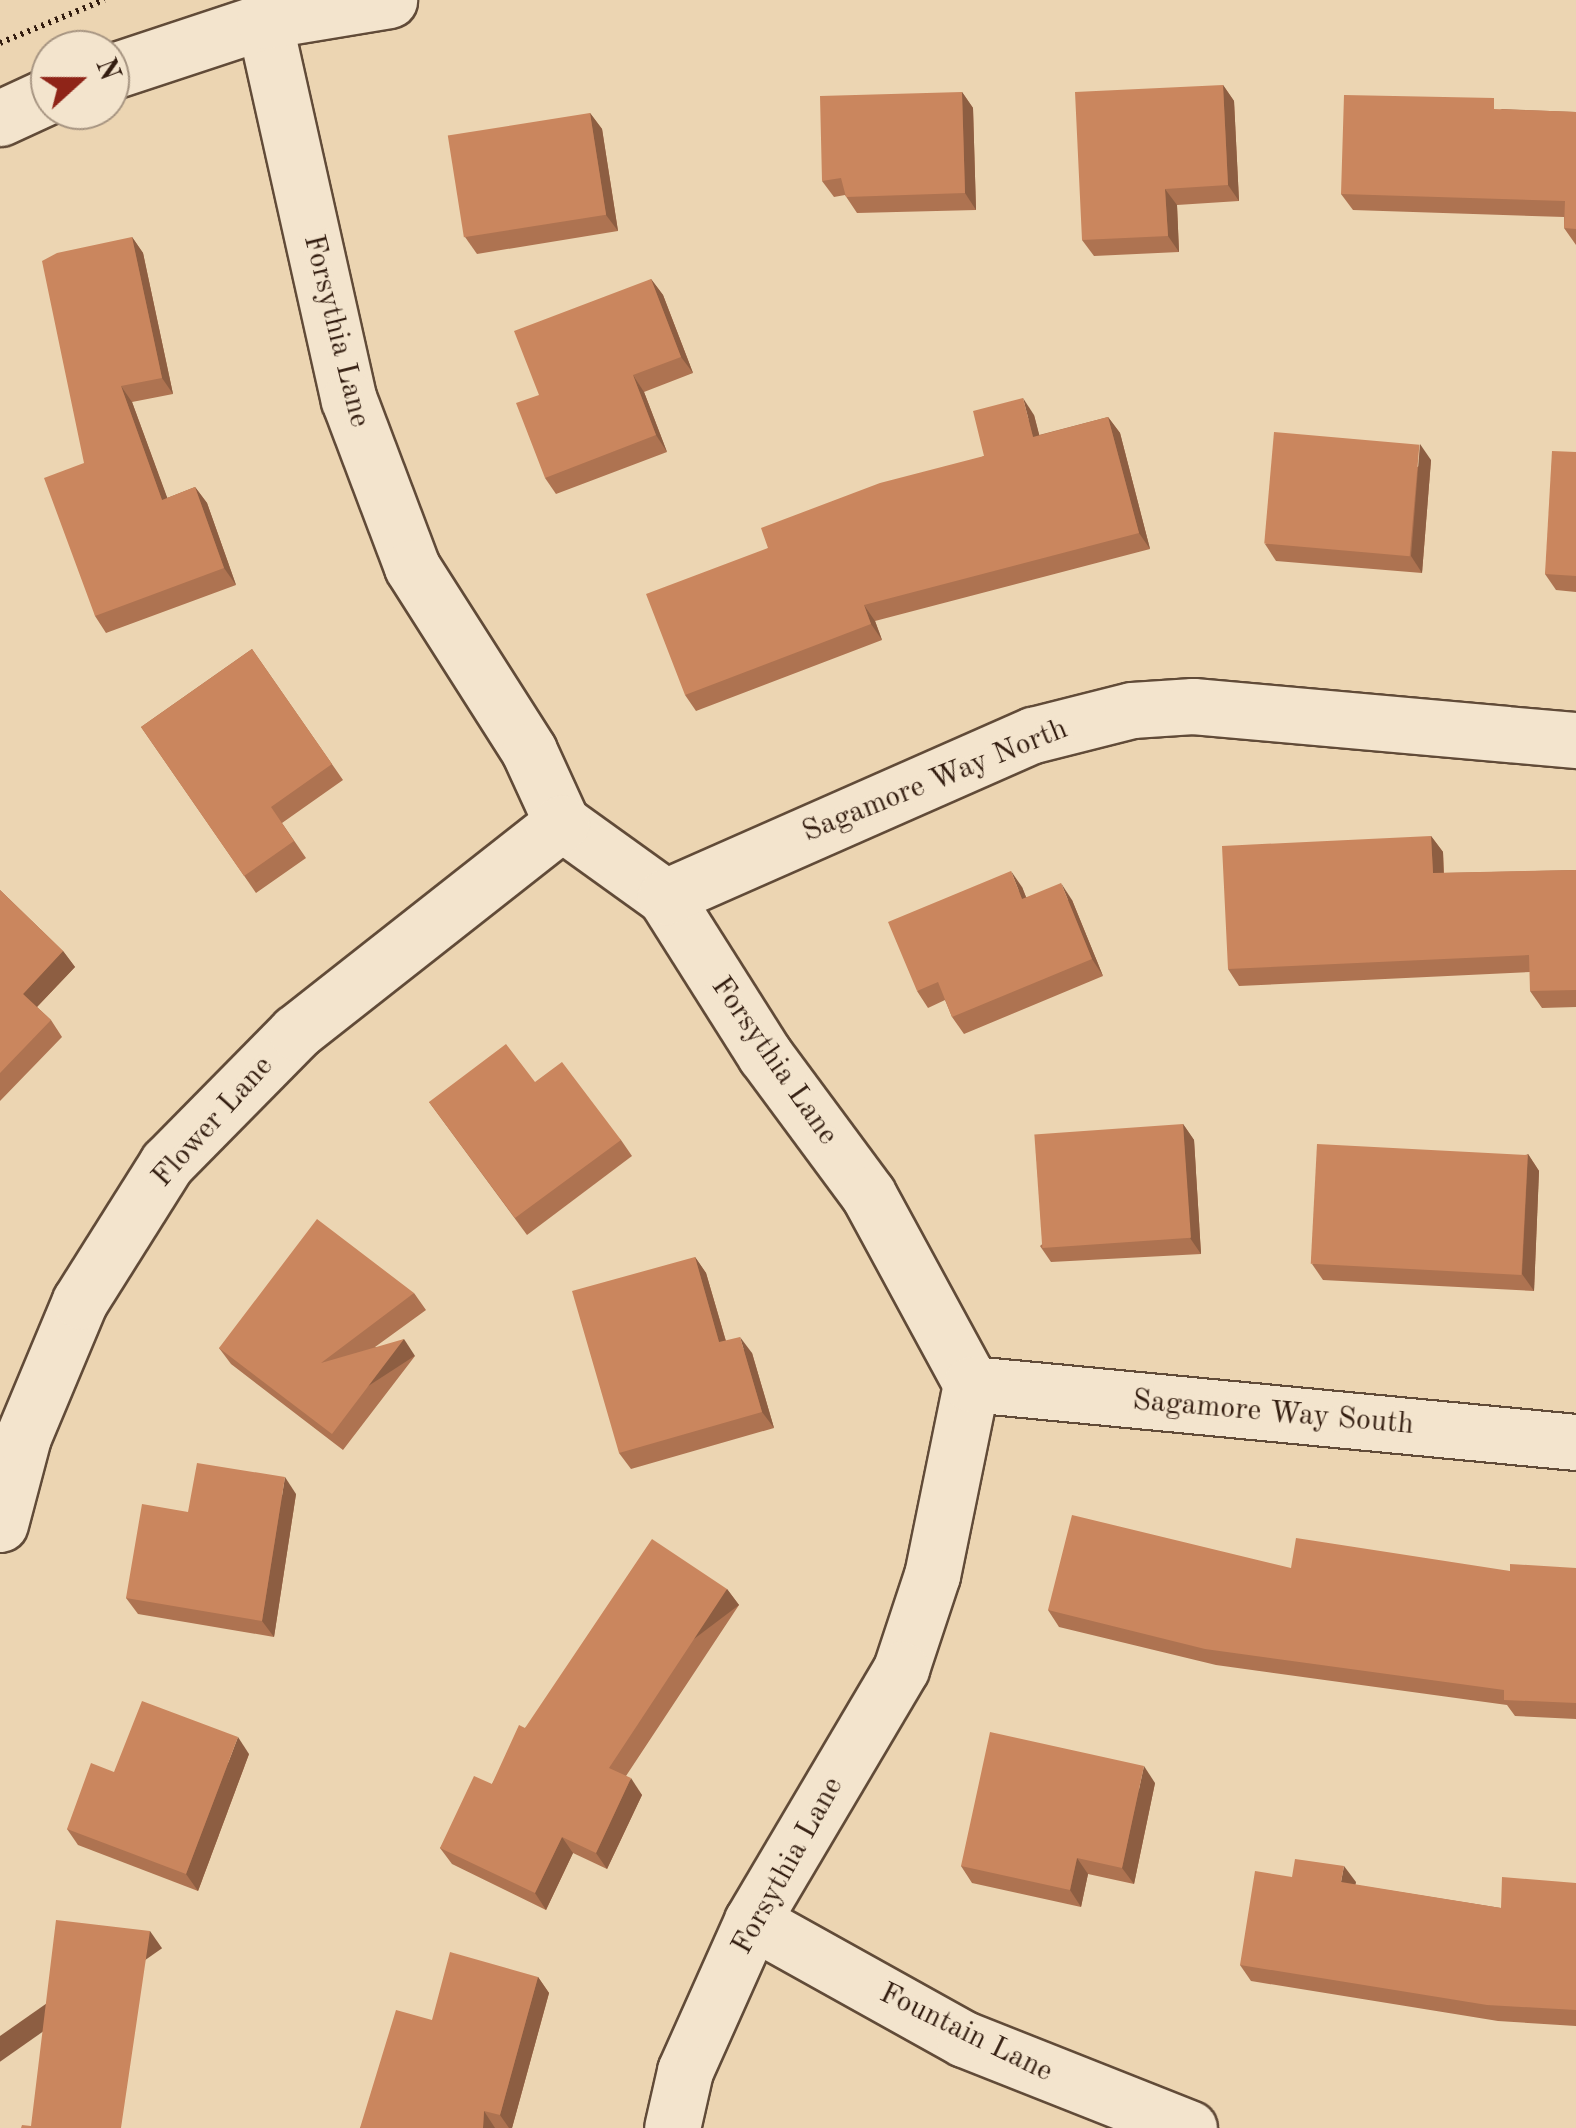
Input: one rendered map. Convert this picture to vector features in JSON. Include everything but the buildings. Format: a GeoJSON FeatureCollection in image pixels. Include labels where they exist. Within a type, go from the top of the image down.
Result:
{"type":"FeatureCollection","features":[{"type":"Feature","properties":{"kind":"street"},"geometry":{"type":"LineString","coordinates":[[130,66],[264,22],[389,0]]}},
{"type":"Feature","properties":{"kind":"street","name":"Forsythia Lane"},"geometry":{"type":"LineString","coordinates":[[264,22],[349,400],[412,567],[529,751],[562,824],[664,897],[765,1055],[868,1194],[971,1384],[932,1575],[901,1669],[752,1920],[685,2071],[672,2128]]}},
{"type":"Feature","properties":{"kind":"street"},"geometry":{"type":"LineString","coordinates":[[0,118],[30,104]]}},
{"type":"Feature","properties":{"kind":"street","name":"Sagamore Way North"},"geometry":{"type":"LineString","coordinates":[[664,897],[1033,735],[1132,710],[1193,706],[1576,740]]}},
{"type":"Feature","properties":{"kind":"street","name":"Flower Lane"},"geometry":{"type":"LineString","coordinates":[[0,1524],[24,1437],[80,1301],[167,1163],[296,1032],[562,824]]}},
{"type":"Feature","properties":{"kind":"street","name":"Sagamore Way South"},"geometry":{"type":"LineString","coordinates":[[971,1384],[1576,1442]]}},
{"type":"Feature","properties":{"kind":"street","name":"Fountain Lane"},"geometry":{"type":"LineString","coordinates":[[752,1920],[964,2039],[1189,2128]]}},
{"type":"Feature","properties":{"kind":"path"},"geometry":{"type":"LineString","coordinates":[[0,43],[104,0]]}}]}
